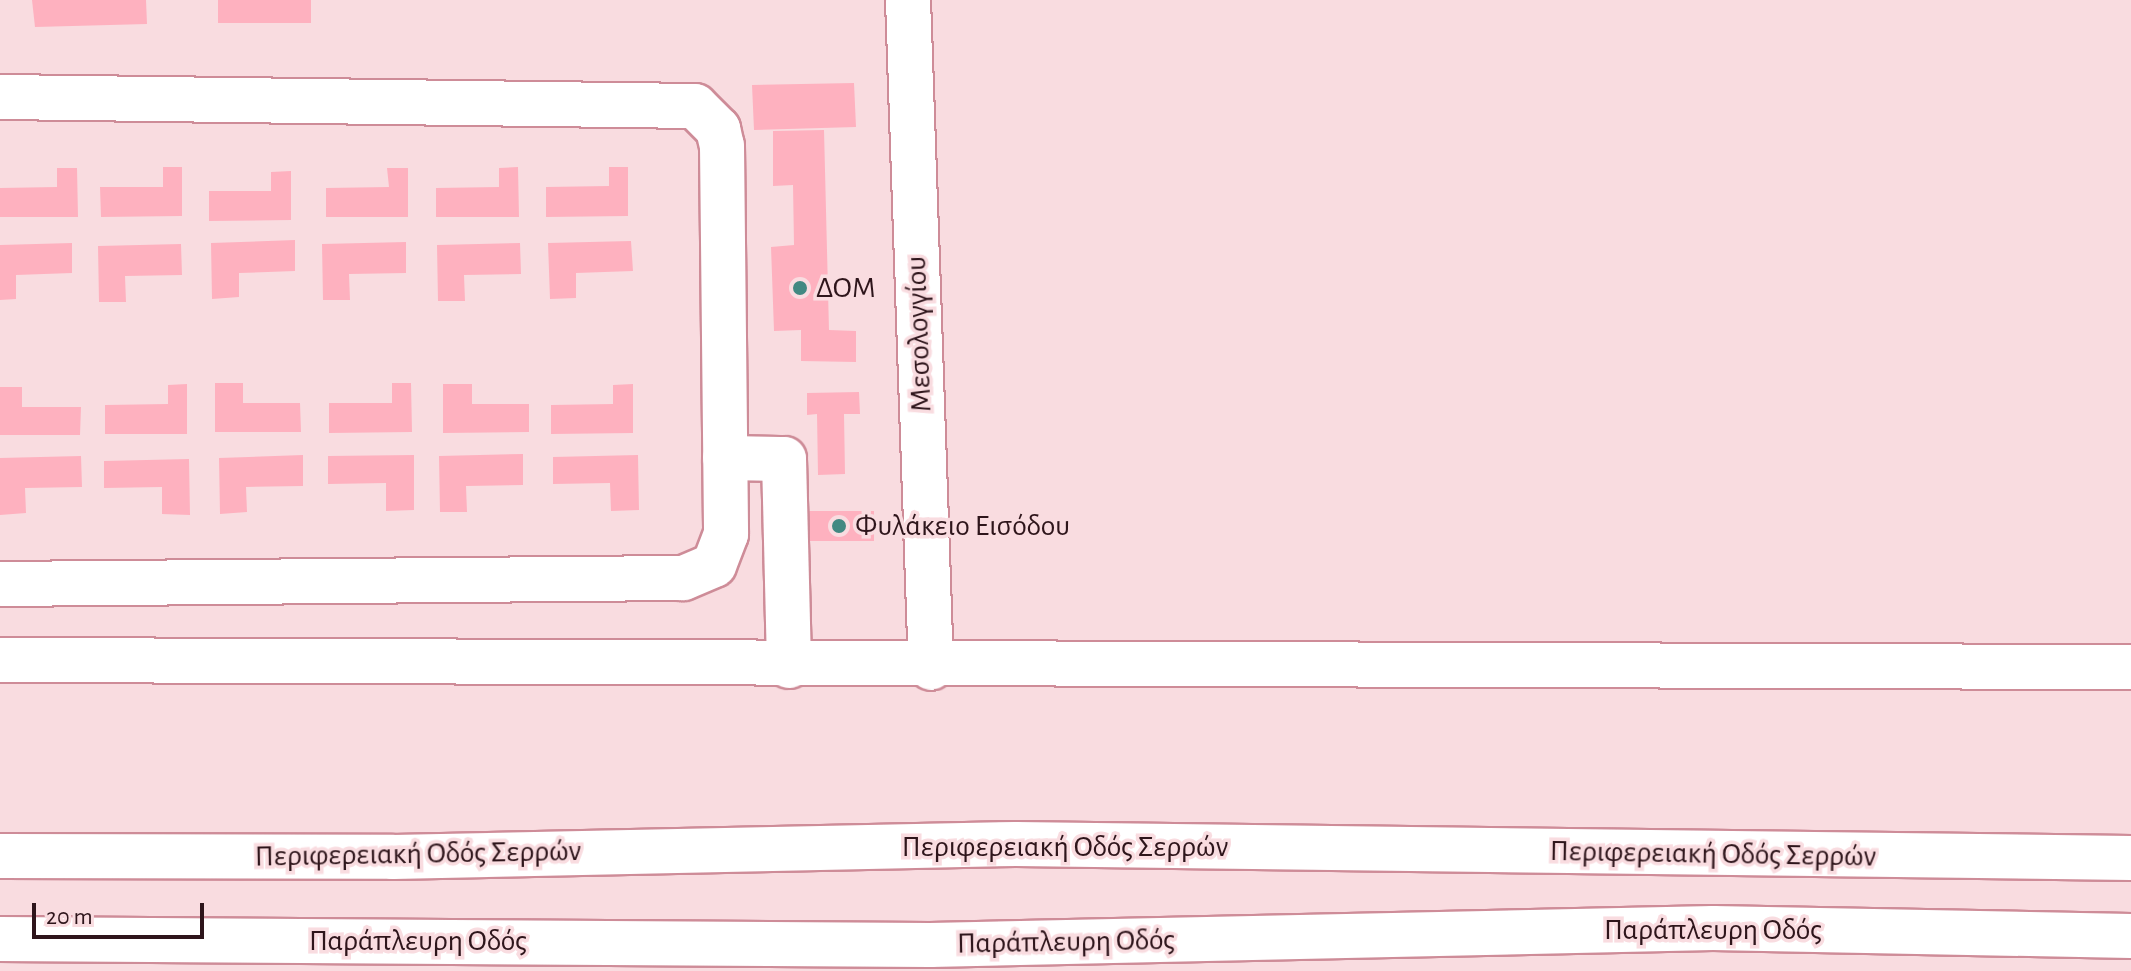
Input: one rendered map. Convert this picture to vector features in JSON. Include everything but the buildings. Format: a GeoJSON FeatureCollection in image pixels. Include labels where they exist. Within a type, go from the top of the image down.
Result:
{"type":"FeatureCollection","features":[{"type":"Feature","properties":{"kind":"street","name":"Μεσολογγίου"},"geometry":{"type":"LineString","coordinates":[[908,0],[931,668]]}},
{"type":"Feature","properties":{"kind":"street"},"geometry":{"type":"LineString","coordinates":[[0,97],[695,106],[714,122],[722,146],[725,458],[722,551],[714,565],[683,578],[0,584]]}},
{"type":"Feature","properties":{"kind":"street"},"geometry":{"type":"LineString","coordinates":[[725,458],[784,459],[789,666]]}},
{"type":"Feature","properties":{"kind":"street"},"geometry":{"type":"LineString","coordinates":[[0,660],[931,668],[2131,667]]}},
{"type":"Feature","properties":{"kind":"street","name":"Περιφερειακή Οδός Σερρών"},"geometry":{"type":"LineString","coordinates":[[0,856],[393,857],[1016,844],[2131,858]]}},
{"type":"Feature","properties":{"kind":"street","name":"Παράπλευρη Οδός"},"geometry":{"type":"LineString","coordinates":[[0,939],[930,958],[1713,928],[2131,936]]}},
{"type":"Feature","properties":{"kind":"place","name":"ΔΟΜ"},"geometry":{"type":"Point","coordinates":[800,288]}},
{"type":"Feature","properties":{"kind":"place","name":"Φυλάκειο Εισόδου"},"geometry":{"type":"Point","coordinates":[839,526]}}]}
